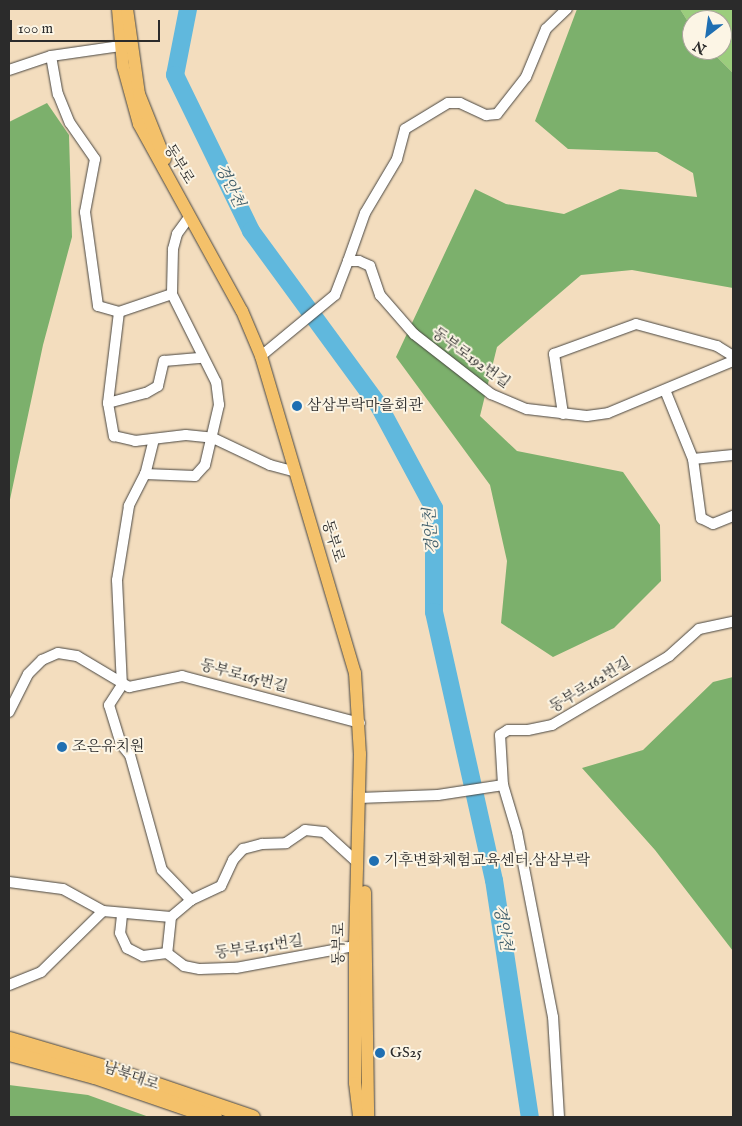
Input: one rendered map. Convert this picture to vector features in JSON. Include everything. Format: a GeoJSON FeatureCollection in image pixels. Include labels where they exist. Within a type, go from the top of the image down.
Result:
{"type":"FeatureCollection","features":[{"type":"Feature","properties":{"kind":"highway","name":"남북대로"},"geometry":{"type":"LineString","coordinates":[[9,1039],[103,1066],[220,1113]]}},
{"type":"Feature","properties":{"kind":"highway","name":"남북대로"},"geometry":{"type":"LineString","coordinates":[[9,1053],[220,1113],[252,1117]]}},
{"type":"Feature","properties":{"kind":"main road","name":"동부로"},"geometry":{"type":"LineString","coordinates":[[118,9],[120,46],[139,124],[154,155],[242,311],[263,354],[355,673],[360,723],[362,798],[355,946],[355,1083],[359,1117]]}},
{"type":"Feature","properties":{"kind":"main road"},"geometry":{"type":"LineString","coordinates":[[127,9],[139,94],[160,149],[249,308],[360,669],[366,723],[362,798],[368,1117]]}},
{"type":"Feature","properties":{"kind":"street"},"geometry":{"type":"LineString","coordinates":[[263,354],[335,295],[365,213],[397,159],[405,130],[454,102],[486,115],[497,114],[526,77],[546,30],[567,9]]}},
{"type":"Feature","properties":{"kind":"street"},"geometry":{"type":"LineString","coordinates":[[9,70],[51,56],[120,46]]}},
{"type":"Feature","properties":{"kind":"street"},"geometry":{"type":"LineString","coordinates":[[51,56],[58,94],[70,123],[95,159],[85,212],[98,306],[118,312],[172,294]]}},
{"type":"Feature","properties":{"kind":"street"},"geometry":{"type":"LineString","coordinates":[[145,474],[195,476],[205,465],[213,438],[219,405],[216,382],[202,358],[172,294],[173,249],[177,234],[190,216]]}},
{"type":"Feature","properties":{"kind":"street","name":"동부로192번길"},"geometry":{"type":"LineString","coordinates":[[348,261],[370,266],[380,294],[414,334],[491,394],[527,410],[563,414],[608,413],[733,361]]}},
{"type":"Feature","properties":{"kind":"street"},"geometry":{"type":"LineString","coordinates":[[118,312],[108,403],[112,431],[117,439],[154,438],[186,434],[213,438],[270,465],[296,472]]}},
{"type":"Feature","properties":{"kind":"street"},"geometry":{"type":"LineString","coordinates":[[563,414],[554,354],[636,324],[717,346],[733,356]]}},
{"type":"Feature","properties":{"kind":"street"},"geometry":{"type":"LineString","coordinates":[[108,403],[146,393],[158,386],[164,361],[202,358]]}},
{"type":"Feature","properties":{"kind":"street"},"geometry":{"type":"LineString","coordinates":[[665,390],[693,459],[701,518],[713,524],[733,516]]}},
{"type":"Feature","properties":{"kind":"street"},"geometry":{"type":"LineString","coordinates":[[154,438],[145,474],[129,506],[117,580],[122,685],[109,705],[110,716],[121,744],[130,755],[145,818],[155,836],[154,848],[162,870],[190,900]]}},
{"type":"Feature","properties":{"kind":"street"},"geometry":{"type":"LineString","coordinates":[[693,459],[733,455]]}},
{"type":"Feature","properties":{"kind":"street","name":"동부로162번길"},"geometry":{"type":"LineString","coordinates":[[503,785],[498,742],[503,731],[552,725],[668,656],[699,629],[733,622]]}},
{"type":"Feature","properties":{"kind":"street"},"geometry":{"type":"LineString","coordinates":[[9,712],[28,674],[42,660],[58,653],[76,656],[122,685]]}},
{"type":"Feature","properties":{"kind":"street","name":"동부로165번길"},"geometry":{"type":"LineString","coordinates":[[122,685],[138,687],[182,676],[360,723]]}},
{"type":"Feature","properties":{"kind":"street"},"geometry":{"type":"LineString","coordinates":[[362,798],[438,795],[503,785],[517,832],[554,1017],[559,1117]]}},
{"type":"Feature","properties":{"kind":"street"},"geometry":{"type":"LineString","coordinates":[[122,915],[120,933],[127,948],[144,956],[167,953],[171,917],[190,900],[221,886],[233,860],[243,849],[262,844],[286,843],[305,830],[324,832],[358,863]]}},
{"type":"Feature","properties":{"kind":"street"},"geometry":{"type":"LineString","coordinates":[[9,882],[63,889],[103,912],[122,915],[171,917]]}},
{"type":"Feature","properties":{"kind":"street"},"geometry":{"type":"LineString","coordinates":[[9,985],[41,972],[103,912]]}},
{"type":"Feature","properties":{"kind":"street","name":"동부로151번길"},"geometry":{"type":"LineString","coordinates":[[167,953],[184,966],[218,969],[355,946]]}},
{"type":"Feature","properties":{"kind":"green space"},"geometry":{"type":"Polygon","coordinates":[[[577,9],[680,9],[682,12],[682,60],[720,60],[733,73],[733,288],[632,270],[581,275],[497,347],[480,416],[517,451],[623,472],[660,525],[661,581],[614,628],[553,657],[501,623],[507,561],[490,485],[396,357],[475,189],[506,204],[564,214],[620,189],[697,197],[693,173],[657,152],[568,149],[535,121],[577,9]]]}},
{"type":"Feature","properties":{"kind":"green space"},"geometry":{"type":"Polygon","coordinates":[[[680,9],[733,9],[733,73],[720,60],[732,60],[732,10],[682,10],[682,12],[680,9]]]}},
{"type":"Feature","properties":{"kind":"green space"},"geometry":{"type":"Polygon","coordinates":[[[47,103],[69,135],[72,237],[43,345],[9,504],[9,122],[47,103]]]}},
{"type":"Feature","properties":{"kind":"green space"},"geometry":{"type":"Polygon","coordinates":[[[733,677],[733,951],[655,850],[582,768],[643,750],[713,682],[733,677]]]}},
{"type":"Feature","properties":{"kind":"green space"},"geometry":{"type":"Polygon","coordinates":[[[9,1085],[88,1095],[149,1117],[9,1117],[9,1085]]]}},
{"type":"Feature","properties":{"kind":"waterway","name":"경안천"},"geometry":{"type":"LineString","coordinates":[[188,9],[175,75],[251,231],[379,406],[434,508],[434,612],[494,880],[530,1117]]}},
{"type":"Feature","properties":{"kind":"place","name":"삼삼부락마을회관"},"geometry":{"type":"Point","coordinates":[297,406]}},
{"type":"Feature","properties":{"kind":"place","name":"조은유치원"},"geometry":{"type":"Point","coordinates":[62,747]}},
{"type":"Feature","properties":{"kind":"place","name":"기후변화체험교육센터.삼삼부락"},"geometry":{"type":"Point","coordinates":[374,861]}},
{"type":"Feature","properties":{"kind":"place","name":"GS25"},"geometry":{"type":"Point","coordinates":[380,1053]}}]}
